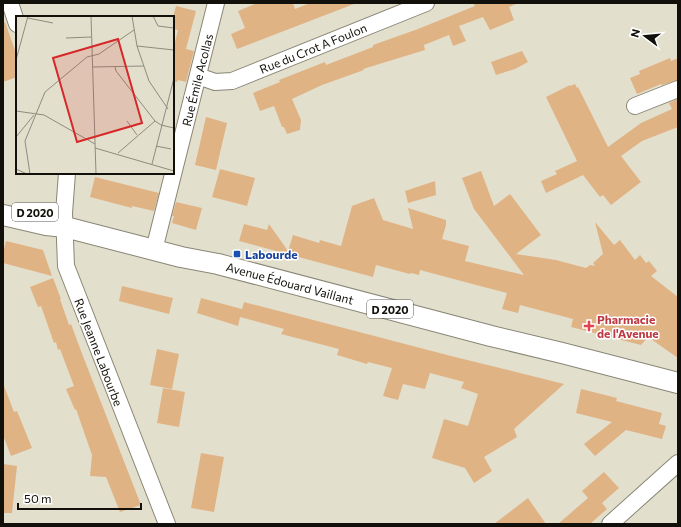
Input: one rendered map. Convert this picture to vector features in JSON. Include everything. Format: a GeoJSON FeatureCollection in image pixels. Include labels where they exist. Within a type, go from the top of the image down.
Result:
{"type":"FeatureCollection","features":[{"type":"Feature","properties":{"kind":"main road","name":"Avenue Édouard Vaillant"},"geometry":{"type":"LineString","coordinates":[[3,203],[46,215],[65,227]]}},
{"type":"Feature","properties":{"kind":"main road","name":"Avenue Édouard Vaillant"},"geometry":{"type":"LineString","coordinates":[[3,215],[46,225],[65,227],[154,250],[241,270],[678,384]]}},
{"type":"Feature","properties":{"kind":"street"},"geometry":{"type":"LineString","coordinates":[[10,3],[16,21]]}},
{"type":"Feature","properties":{"kind":"street","name":"Rue Émile Acollas"},"geometry":{"type":"LineString","coordinates":[[174,171],[216,3]]}},
{"type":"Feature","properties":{"kind":"street","name":"Rue du Crot A Foulon"},"geometry":{"type":"LineString","coordinates":[[198,76],[215,82],[232,81],[426,3]]}},
{"type":"Feature","properties":{"kind":"street"},"geometry":{"type":"LineString","coordinates":[[635,106],[678,89]]}},
{"type":"Feature","properties":{"kind":"street","name":"Rue Jeanne Labourbe"},"geometry":{"type":"LineString","coordinates":[[67,174],[64,213],[66,266],[167,524]]}},
{"type":"Feature","properties":{"kind":"street","name":"Rue Émile Acollas"},"geometry":{"type":"LineString","coordinates":[[154,250],[173,174]]}},
{"type":"Feature","properties":{"kind":"street"},"geometry":{"type":"LineString","coordinates":[[610,524],[678,463]]}},
{"type":"Feature","properties":{"kind":"building"},"geometry":{"type":"Polygon","coordinates":[[[257,3],[293,3],[295,9],[310,3],[354,4],[237,49],[231,34],[245,28],[238,11],[257,3]]]}},
{"type":"Feature","properties":{"kind":"building"},"geometry":{"type":"Polygon","coordinates":[[[473,3],[516,3],[509,7],[514,20],[490,30],[483,17],[459,26],[466,41],[453,46],[449,35],[424,45],[425,50],[363,69],[364,70],[322,85],[292,99],[301,120],[300,130],[287,134],[284,127],[282,127],[274,106],[260,111],[253,93],[280,82],[279,80],[325,62],[326,65],[373,47],[373,45],[475,6],[473,3]]]}},
{"type":"Feature","properties":{"kind":"building"},"geometry":{"type":"Polygon","coordinates":[[[176,6],[196,11],[186,49],[194,51],[186,82],[178,80],[177,82],[174,81],[174,46],[178,30],[174,29],[173,16],[176,6]]]}},
{"type":"Feature","properties":{"kind":"building"},"geometry":{"type":"Polygon","coordinates":[[[5,22],[16,53],[16,77],[3,82],[3,23],[5,22]]]}},
{"type":"Feature","properties":{"kind":"building"},"geometry":{"type":"Polygon","coordinates":[[[522,51],[528,62],[515,69],[496,75],[491,62],[522,51]]]}},
{"type":"Feature","properties":{"kind":"building"},"geometry":{"type":"Polygon","coordinates":[[[670,58],[671,61],[678,58],[678,80],[662,85],[661,84],[637,94],[630,78],[640,74],[639,71],[670,58]]]}},
{"type":"Feature","properties":{"kind":"building"},"geometry":{"type":"Polygon","coordinates":[[[575,84],[577,88],[578,87],[608,147],[641,123],[672,109],[669,103],[678,99],[678,127],[642,141],[621,156],[641,182],[611,205],[603,195],[600,197],[583,175],[546,193],[541,181],[557,174],[555,171],[577,161],[546,97],[575,84]]]}},
{"type":"Feature","properties":{"kind":"building"},"geometry":{"type":"Polygon","coordinates":[[[206,117],[227,123],[216,170],[195,165],[206,117]]]}},
{"type":"Feature","properties":{"kind":"building"},"geometry":{"type":"Polygon","coordinates":[[[220,169],[255,178],[247,206],[212,197],[220,169]]]}},
{"type":"Feature","properties":{"kind":"building"},"geometry":{"type":"Polygon","coordinates":[[[481,171],[494,206],[510,194],[541,235],[516,254],[556,260],[586,268],[590,265],[595,266],[593,263],[603,254],[595,222],[614,245],[620,240],[635,260],[640,255],[646,263],[649,261],[657,271],[651,276],[678,297],[678,358],[648,337],[641,345],[571,327],[573,319],[520,305],[518,313],[502,309],[507,293],[420,270],[419,275],[410,274],[376,265],[373,277],[239,241],[244,224],[267,230],[269,224],[288,251],[293,235],[319,243],[320,240],[341,246],[352,206],[374,198],[383,220],[413,229],[408,208],[446,220],[442,239],[469,246],[465,261],[524,275],[474,209],[462,178],[481,171]]]}},
{"type":"Feature","properties":{"kind":"building"},"geometry":{"type":"Polygon","coordinates":[[[95,177],[159,193],[154,211],[132,206],[132,208],[90,197],[95,177]]]}},
{"type":"Feature","properties":{"kind":"building"},"geometry":{"type":"Polygon","coordinates":[[[435,181],[436,195],[408,203],[405,191],[435,181]]]}},
{"type":"Feature","properties":{"kind":"building"},"geometry":{"type":"Polygon","coordinates":[[[176,202],[202,208],[196,230],[172,223],[174,216],[172,216],[176,202]]]}},
{"type":"Feature","properties":{"kind":"building"},"geometry":{"type":"Polygon","coordinates":[[[6,241],[43,250],[52,276],[3,263],[3,253],[6,241]]]}},
{"type":"Feature","properties":{"kind":"building"},"geometry":{"type":"Polygon","coordinates":[[[53,278],[69,325],[71,324],[141,505],[120,512],[106,477],[90,476],[92,455],[76,409],[75,410],[66,389],[74,386],[60,349],[58,350],[56,342],[54,343],[41,306],[38,307],[30,287],[53,278]]]}},
{"type":"Feature","properties":{"kind":"building"},"geometry":{"type":"Polygon","coordinates":[[[122,286],[173,298],[169,314],[119,301],[122,286]]]}},
{"type":"Feature","properties":{"kind":"building"},"geometry":{"type":"Polygon","coordinates":[[[201,298],[242,309],[244,302],[564,384],[514,429],[517,437],[484,457],[492,471],[474,483],[465,468],[432,458],[444,419],[468,426],[478,394],[461,388],[464,382],[430,373],[425,389],[403,384],[398,400],[383,396],[392,368],[368,362],[367,364],[337,355],[339,349],[281,334],[284,329],[240,317],[238,326],[197,313],[201,298]]]}},
{"type":"Feature","properties":{"kind":"building"},"geometry":{"type":"Polygon","coordinates":[[[157,349],[179,354],[172,389],[150,385],[157,349]]]}},
{"type":"Feature","properties":{"kind":"building"},"geometry":{"type":"Polygon","coordinates":[[[3,386],[14,412],[17,411],[32,448],[11,456],[3,435],[3,386]]]}},
{"type":"Feature","properties":{"kind":"building"},"geometry":{"type":"Polygon","coordinates":[[[163,388],[185,392],[179,427],[157,423],[163,388]]]}},
{"type":"Feature","properties":{"kind":"building"},"geometry":{"type":"Polygon","coordinates":[[[581,389],[617,398],[616,401],[662,413],[659,424],[666,426],[662,439],[626,430],[595,456],[584,444],[612,422],[576,413],[581,389]]]}},
{"type":"Feature","properties":{"kind":"building"},"geometry":{"type":"Polygon","coordinates":[[[201,453],[224,457],[214,512],[191,508],[201,453]]]}},
{"type":"Feature","properties":{"kind":"building"},"geometry":{"type":"Polygon","coordinates":[[[3,464],[17,466],[12,513],[3,513],[3,464]]]}},
{"type":"Feature","properties":{"kind":"building"},"geometry":{"type":"Polygon","coordinates":[[[604,472],[619,488],[602,503],[607,509],[590,524],[558,524],[588,498],[582,491],[604,472]]]}},
{"type":"Feature","properties":{"kind":"building"},"geometry":{"type":"Polygon","coordinates":[[[528,498],[546,524],[494,524],[528,498]]]}},
{"type":"Feature","properties":{"kind":"place","name":"Labourde"},"geometry":{"type":"Point","coordinates":[237,254]}},
{"type":"Feature","properties":{"kind":"place","name":"Pharmacie de l'Avenue"},"geometry":{"type":"Point","coordinates":[589,326]}}]}
